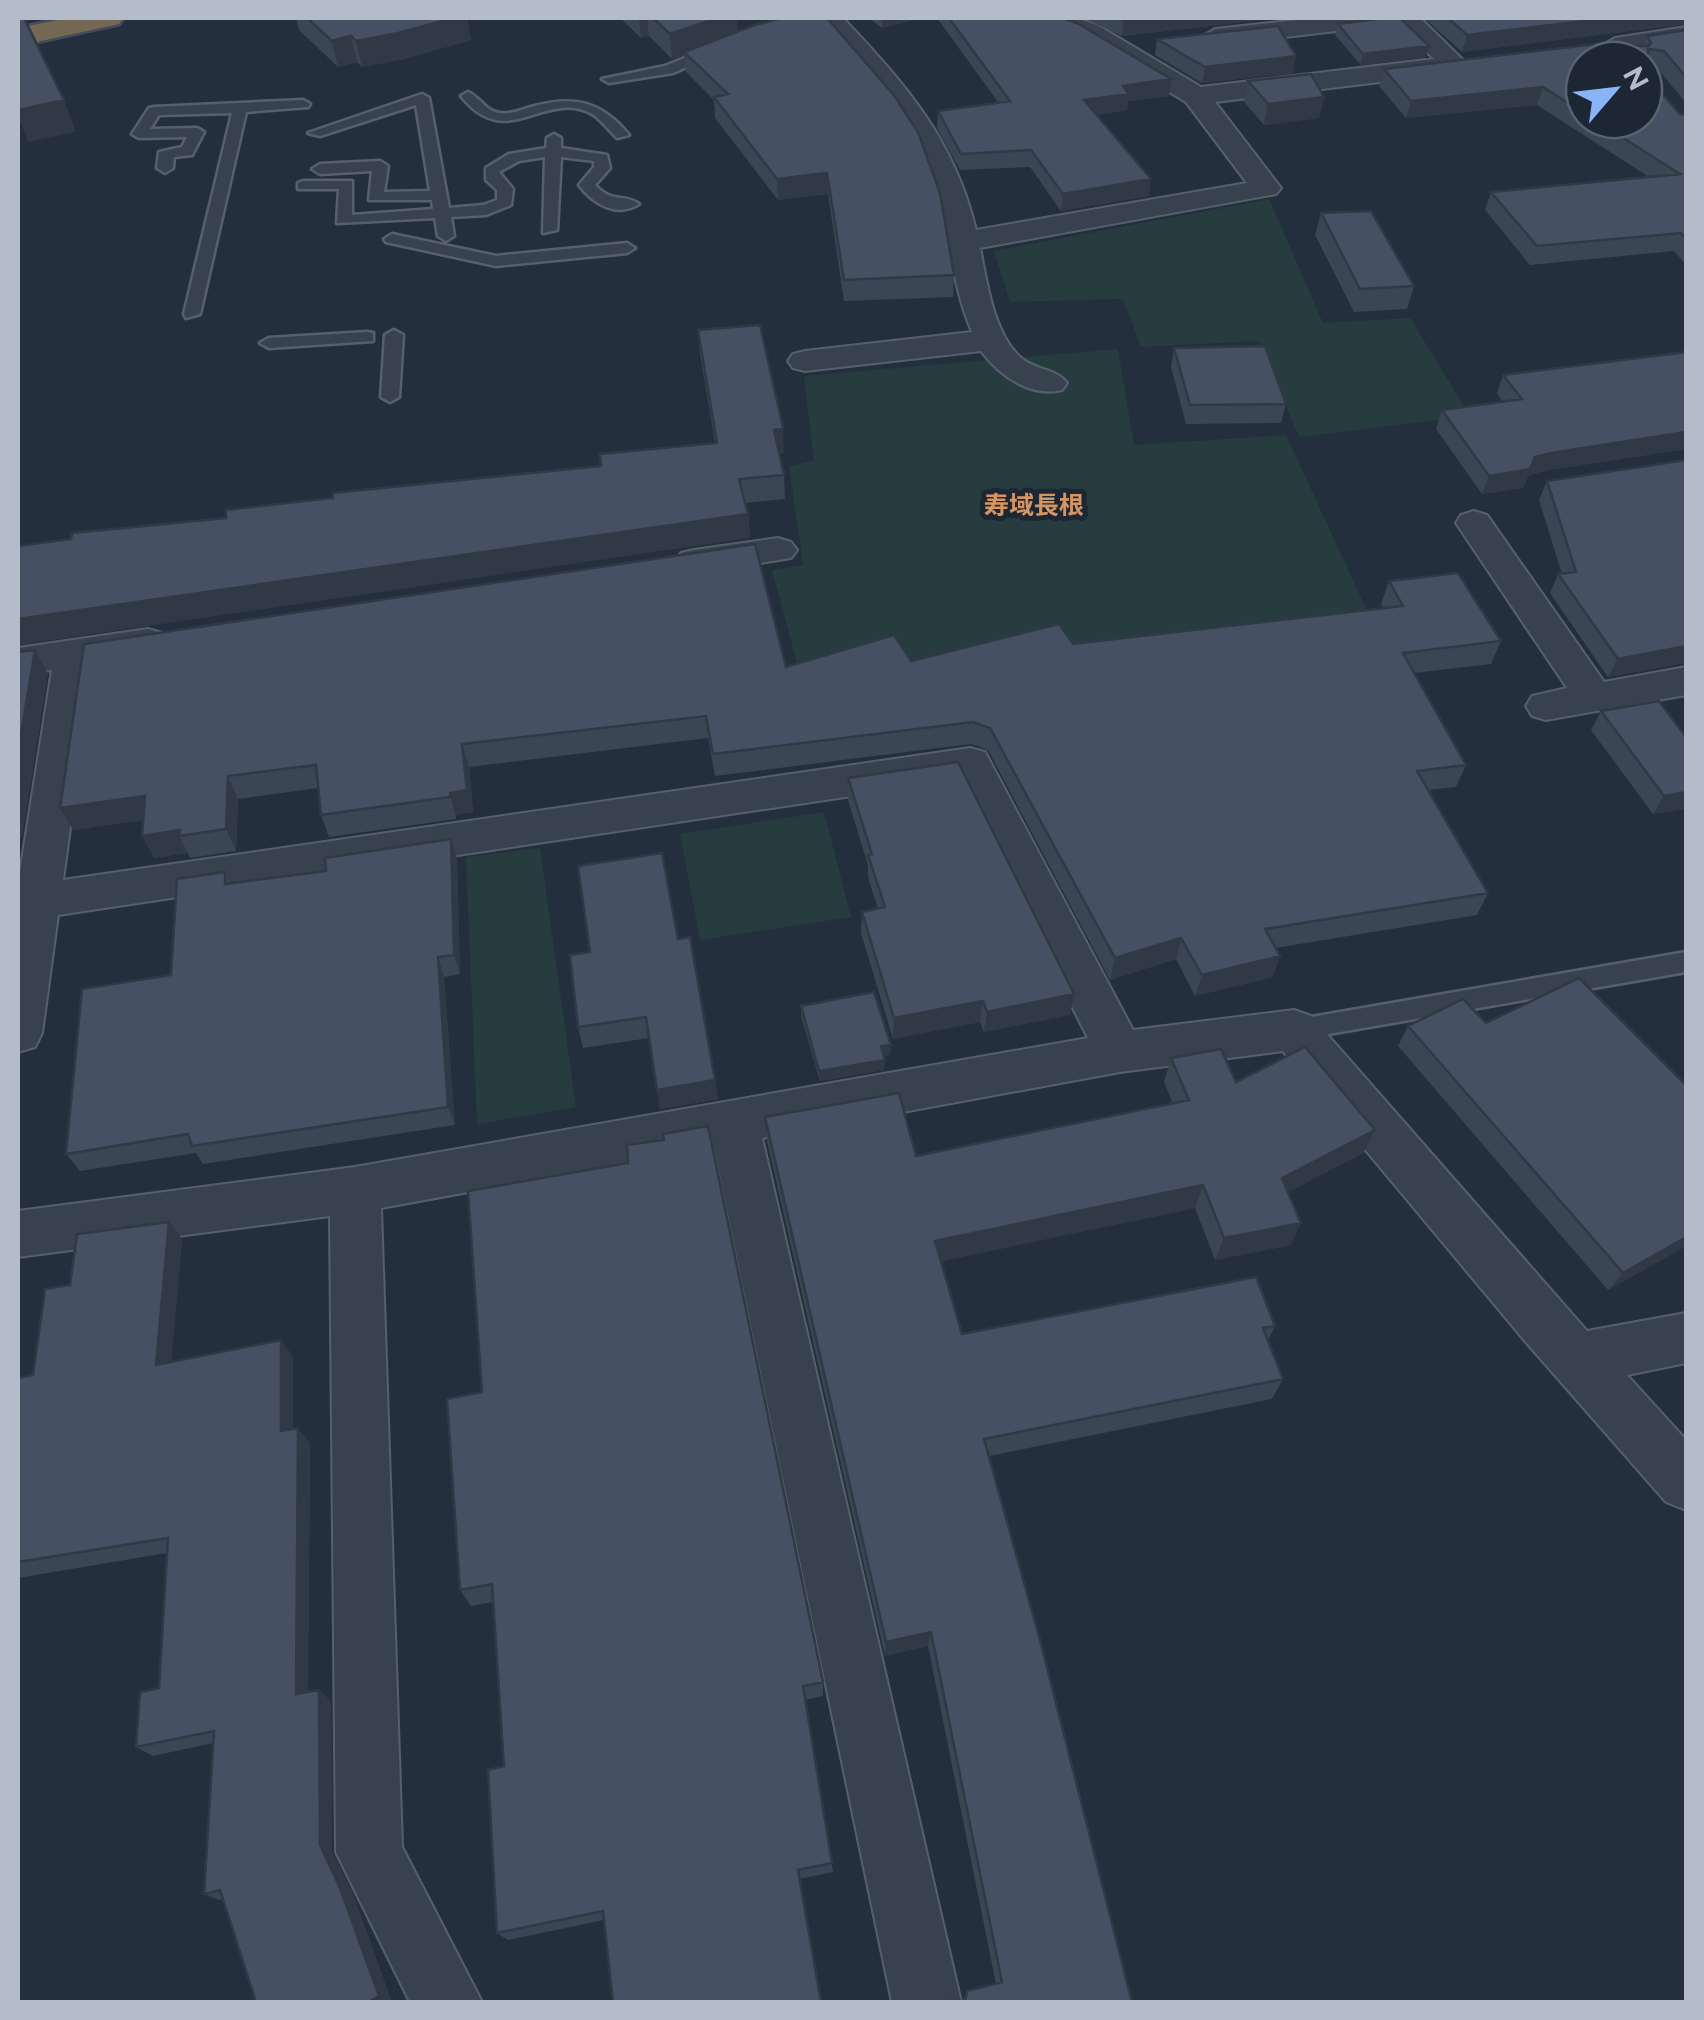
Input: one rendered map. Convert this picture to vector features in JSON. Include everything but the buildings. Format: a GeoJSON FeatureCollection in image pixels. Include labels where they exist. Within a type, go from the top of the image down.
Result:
{"type":"FeatureCollection","features":[{"type":"Feature","properties":{"kind":"highway"},"geometry":{"type":"LineString","coordinates":[[18,36],[47,24],[108,18]]}},
{"type":"Feature","properties":{"kind":"street"},"geometry":{"type":"LineString","coordinates":[[829,18],[897,92],[936,150],[966,241],[973,288],[992,340],[1010,366],[1050,384]]}},
{"type":"Feature","properties":{"kind":"street"},"geometry":{"type":"LineString","coordinates":[[966,241],[1266,188],[1196,96],[1088,31],[1054,18]]}},
{"type":"Feature","properties":{"kind":"street"},"geometry":{"type":"LineString","coordinates":[[1192,40],[1379,18]]}},
{"type":"Feature","properties":{"kind":"street"},"geometry":{"type":"LineString","coordinates":[[1196,96],[1464,64],[1406,18]]}},
{"type":"Feature","properties":{"kind":"street"},"geometry":{"type":"LineString","coordinates":[[1654,18],[1681,36]]}},
{"type":"Feature","properties":{"kind":"street"},"geometry":{"type":"LineString","coordinates":[[1117,48],[1154,44]]}},
{"type":"Feature","properties":{"kind":"street"},"geometry":{"type":"LineString","coordinates":[[804,362],[992,340]]}},
{"type":"Feature","properties":{"kind":"street"},"geometry":{"type":"LineString","coordinates":[[1474,524],[1594,697]]}},
{"type":"Feature","properties":{"kind":"street"},"geometry":{"type":"LineString","coordinates":[[660,567],[778,550]]}},
{"type":"Feature","properties":{"kind":"street"},"geometry":{"type":"LineString","coordinates":[[18,661],[191,636]]}},
{"type":"Feature","properties":{"kind":"street"},"geometry":{"type":"LineString","coordinates":[[18,1033],[74,653]]}},
{"type":"Feature","properties":{"kind":"street"},"geometry":{"type":"LineString","coordinates":[[1546,706],[1686,681]]}},
{"type":"Feature","properties":{"kind":"street"},"geometry":{"type":"LineString","coordinates":[[35,901],[970,763],[1120,1052]]}},
{"type":"Feature","properties":{"kind":"street"},"geometry":{"type":"LineString","coordinates":[[18,1234],[355,1190],[1120,1052],[1294,1030],[1686,1482]]}},
{"type":"Feature","properties":{"kind":"street"},"geometry":{"type":"LineString","coordinates":[[734,1123],[926,2002]]}},
{"type":"Feature","properties":{"kind":"street"},"geometry":{"type":"LineString","coordinates":[[355,1190],[370,1852],[446,2002]]}},
{"type":"Feature","properties":{"kind":"street"},"geometry":{"type":"LineString","coordinates":[[1576,1359],[1686,1338]]}},
{"type":"Feature","properties":{"kind":"lane"},"geometry":{"type":"LineString","coordinates":[[609,79],[668,70],[722,47]]}},
{"type":"Feature","properties":{"kind":"lane"},"geometry":{"type":"LineString","coordinates":[[468,96],[483,116],[501,120],[550,104],[582,103],[609,117],[622,136]]}},
{"type":"Feature","properties":{"kind":"lane"},"geometry":{"type":"LineString","coordinates":[[315,133],[422,98],[446,236]]}},
{"type":"Feature","properties":{"kind":"lane"},"geometry":{"type":"LineString","coordinates":[[165,168],[167,152],[187,152],[197,132],[139,134],[154,111],[303,104]]}},
{"type":"Feature","properties":{"kind":"lane"},"geometry":{"type":"LineString","coordinates":[[192,314],[240,108]]}},
{"type":"Feature","properties":{"kind":"lane"},"geometry":{"type":"LineString","coordinates":[[439,194],[376,197],[380,166],[305,177],[347,184],[343,220],[486,210],[505,202],[505,189],[490,171],[501,160],[553,146],[602,158],[602,168],[586,185],[596,198],[610,206],[631,204]]}},
{"type":"Feature","properties":{"kind":"lane"},"geometry":{"type":"LineString","coordinates":[[549,230],[553,146]]}},
{"type":"Feature","properties":{"kind":"lane"},"geometry":{"type":"LineString","coordinates":[[392,239],[496,261],[628,248]]}},
{"type":"Feature","properties":{"kind":"lane"},"geometry":{"type":"LineString","coordinates":[[532,276],[534,257]]}},
{"type":"Feature","properties":{"kind":"lane"},"geometry":{"type":"LineString","coordinates":[[390,398],[394,336]]}},
{"type":"Feature","properties":{"kind":"lane"},"geometry":{"type":"LineString","coordinates":[[269,343],[367,337]]}},
{"type":"Feature","properties":{"kind":"lane"},"geometry":{"type":"LineString","coordinates":[[1294,1030],[1686,962]]}},
{"type":"Feature","properties":{"kind":"green space"},"geometry":{"type":"Polygon","coordinates":[[[1269,199],[1323,323],[1410,318],[1470,416],[1299,437],[1259,341],[1141,347],[1123,299],[1010,302],[994,251],[1269,199]]]}},
{"type":"Feature","properties":{"kind":"green space"},"geometry":{"type":"Polygon","coordinates":[[[1118,349],[1134,445],[1286,435],[1368,613],[800,674],[772,570],[803,565],[789,466],[814,461],[804,376],[1118,349]]]}},
{"type":"Feature","properties":{"kind":"green space"},"geometry":{"type":"Polygon","coordinates":[[[824,812],[851,917],[700,940],[680,834],[824,812]]]}},
{"type":"Feature","properties":{"kind":"green space"},"geometry":{"type":"Polygon","coordinates":[[[540,848],[576,1107],[477,1124],[466,857],[540,848]]]}},
{"type":"Feature","properties":{"kind":"district","name":"寿域長根"},"geometry":{"type":"Point","coordinates":[1034,505]}}]}
